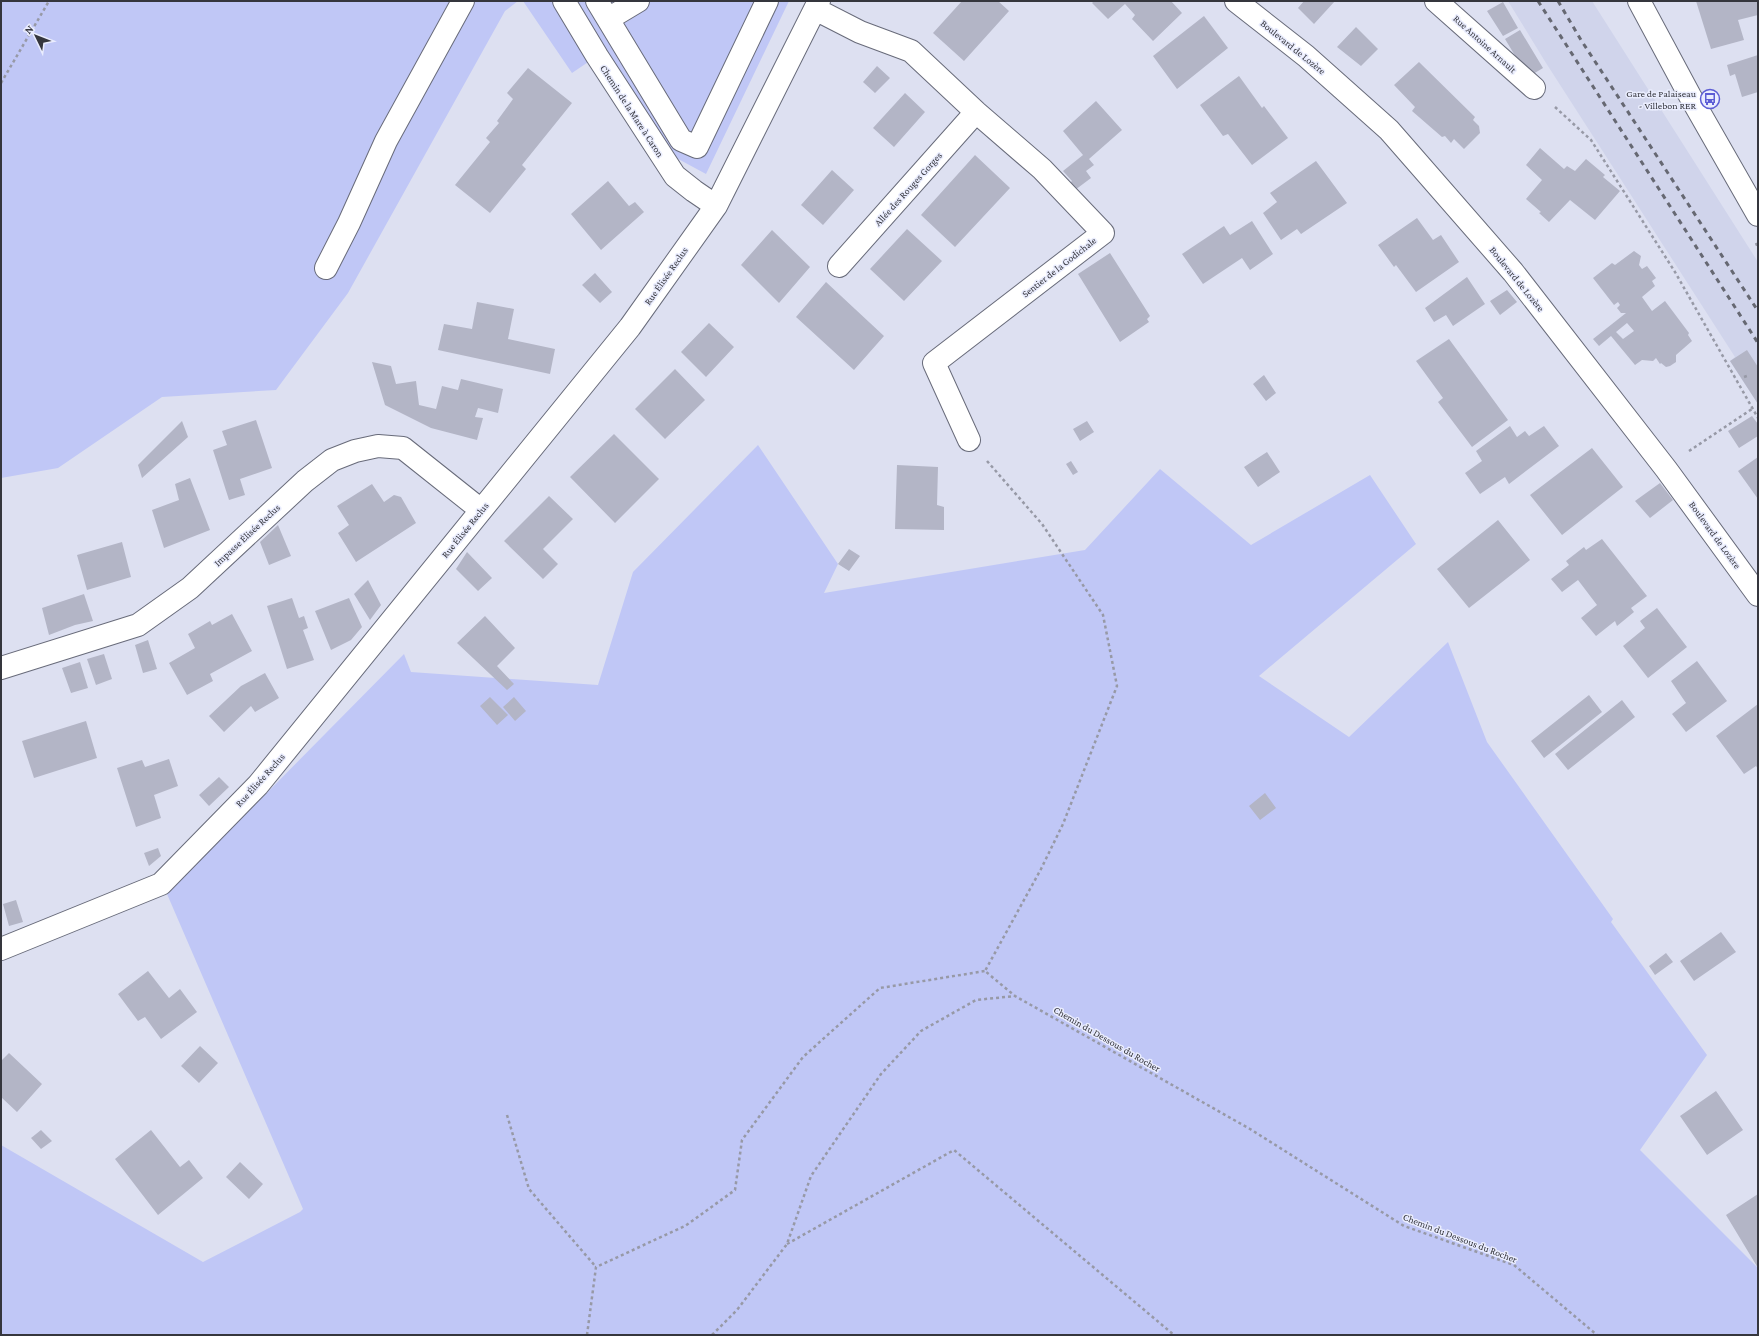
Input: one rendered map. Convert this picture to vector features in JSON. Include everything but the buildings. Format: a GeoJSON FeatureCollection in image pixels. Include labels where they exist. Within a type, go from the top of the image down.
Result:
{"type":"FeatureCollection","features":[{"type":"Feature","properties":{"kind":"street"},"geometry":{"type":"LineString","coordinates":[[326,268],[349,223],[386,141],[463,1]]}},
{"type":"Feature","properties":{"kind":"street","name":"Chemin de la Mare à Caron"},"geometry":{"type":"LineString","coordinates":[[564,1],[597,56],[675,176],[716,206]]}},
{"type":"Feature","properties":{"kind":"street"},"geometry":{"type":"LineString","coordinates":[[638,1],[603,10],[681,140],[697,147],[767,1]]}},
{"type":"Feature","properties":{"kind":"street","name":"Boulevard de Lozère"},"geometry":{"type":"LineString","coordinates":[[1236,1],[1306,56],[1389,130],[1513,272],[1666,469],[1758,594]]}},
{"type":"Feature","properties":{"kind":"street","name":"Rue Antoine Arnault"},"geometry":{"type":"LineString","coordinates":[[1436,1],[1534,88]]}},
{"type":"Feature","properties":{"kind":"street"},"geometry":{"type":"LineString","coordinates":[[1639,1],[1690,96],[1758,215]]}},
{"type":"Feature","properties":{"kind":"street","name":"Sentier de la Godichale"},"geometry":{"type":"LineString","coordinates":[[817,5],[860,32],[911,51],[976,112],[1042,169],[1103,233],[934,363],[969,440]]}},
{"type":"Feature","properties":{"kind":"street","name":"Rue Élisée Reclus"},"geometry":{"type":"LineString","coordinates":[[1,949],[161,884],[258,785],[630,327],[716,206],[817,5]]}},
{"type":"Feature","properties":{"kind":"street","name":"Allée des Rouges Gorges"},"geometry":{"type":"LineString","coordinates":[[839,266],[976,112]]}},
{"type":"Feature","properties":{"kind":"street","name":"Impasse Élisée Reclus"},"geometry":{"type":"LineString","coordinates":[[1,668],[138,625],[190,588],[305,481],[332,460],[355,451],[378,446],[403,448],[481,510]]}},
{"type":"Feature","properties":{"kind":"path"},"geometry":{"type":"LineString","coordinates":[[1,83],[49,1]]}},
{"type":"Feature","properties":{"kind":"path"},"geometry":{"type":"LineString","coordinates":[[1534,88],[1591,140],[1675,272],[1758,418]]}},
{"type":"Feature","properties":{"kind":"path"},"geometry":{"type":"LineString","coordinates":[[1693,448],[1752,409]]}},
{"type":"Feature","properties":{"kind":"path"},"geometry":{"type":"LineString","coordinates":[[596,1267],[685,1226],[735,1190],[742,1140],[803,1057],[880,988],[985,971],[1041,869],[1063,824],[1117,686],[1103,615],[1042,524],[969,440]]}},
{"type":"Feature","properties":{"kind":"path","name":"Chemin du Dessous du Rocher"},"geometry":{"type":"LineString","coordinates":[[985,971],[1015,996],[1250,1129],[1404,1226],[1514,1265],[1597,1335]]}},
{"type":"Feature","properties":{"kind":"path"},"geometry":{"type":"LineString","coordinates":[[712,1335],[737,1310],[787,1244],[810,1176],[881,1074],[921,1031],[976,1000],[1015,996]]}},
{"type":"Feature","properties":{"kind":"path"},"geometry":{"type":"LineString","coordinates":[[507,1115],[530,1189],[596,1267],[587,1335]]}},
{"type":"Feature","properties":{"kind":"path"},"geometry":{"type":"LineString","coordinates":[[787,1244],[954,1150],[1174,1335]]}},
{"type":"Feature","properties":{"kind":"shaded area"},"geometry":{"type":"Polygon","coordinates":[[[1,1],[518,1],[505,11],[348,293],[276,390],[162,397],[58,468],[1,478],[1,1]]]}},
{"type":"Feature","properties":{"kind":"shaded area"},"geometry":{"type":"Polygon","coordinates":[[[523,1],[789,1],[706,174],[669,154],[606,50],[572,73],[523,1]]]}},
{"type":"Feature","properties":{"kind":"shaded area"},"geometry":{"type":"Polygon","coordinates":[[[1508,1],[1592,1],[1758,262],[1758,404],[1730,361],[1735,357],[1546,63],[1508,1]]]}},
{"type":"Feature","properties":{"kind":"shaded area"},"geometry":{"type":"Polygon","coordinates":[[[758,445],[838,564],[824,593],[1085,550],[1160,469],[1251,545],[1370,475],[1416,544],[1259,676],[1349,737],[1448,642],[1487,742],[1613,919],[1611,922],[1707,1055],[1640,1150],[1758,1268],[1758,1335],[1,1335],[1,1145],[203,1262],[300,1212],[303,1209],[167,894],[404,654],[411,672],[598,685],[633,572],[758,445]]]}},
{"type":"Feature","properties":{"kind":"railway"},"geometry":{"type":"LineString","coordinates":[[1538,1],[1758,343]]}},
{"type":"Feature","properties":{"kind":"railway"},"geometry":{"type":"LineString","coordinates":[[1558,1],[1581,40],[1758,311]]}},
{"type":"Feature","properties":{"kind":"place","name":"Gare de Palaiseau - Villebon RER"},"geometry":{"type":"Point","coordinates":[1710,99]}}]}
